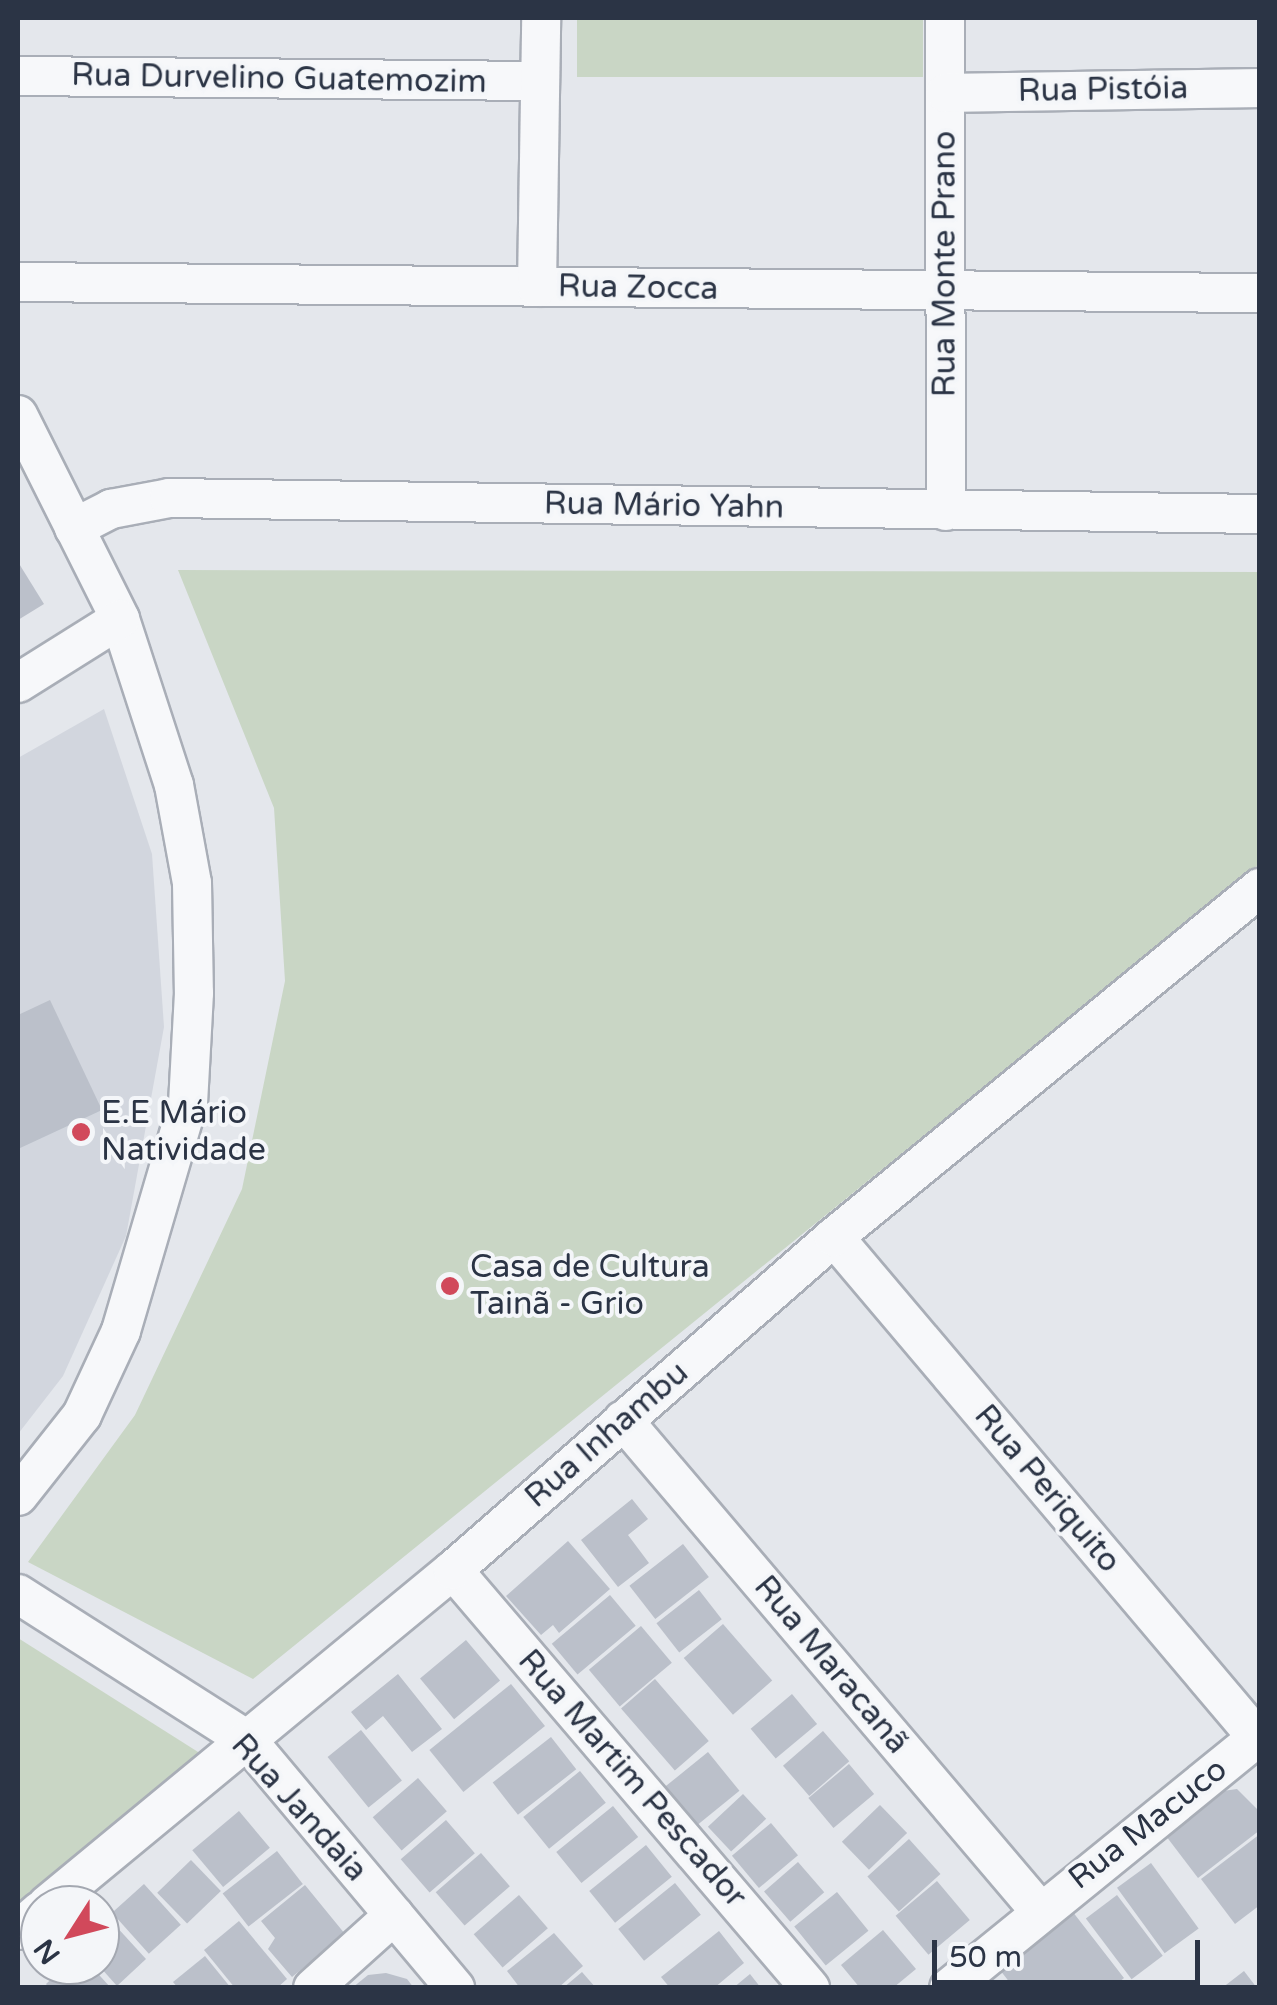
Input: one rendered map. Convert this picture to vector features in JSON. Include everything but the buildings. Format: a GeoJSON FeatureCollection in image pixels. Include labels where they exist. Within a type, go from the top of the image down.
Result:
{"type":"FeatureCollection","features":[{"type":"Feature","properties":{"kind":"street"},"geometry":{"type":"LineString","coordinates":[[537,287],[540,18]]}},
{"type":"Feature","properties":{"kind":"street","name":"Rua Monte Prano"},"geometry":{"type":"LineString","coordinates":[[945,18],[946,511]]}},
{"type":"Feature","properties":{"kind":"street","name":"Rua Durvelino Guatemozim"},"geometry":{"type":"LineString","coordinates":[[18,76],[540,81]]}},
{"type":"Feature","properties":{"kind":"street","name":"Rua Pistóia"},"geometry":{"type":"LineString","coordinates":[[946,93],[1260,88]]}},
{"type":"Feature","properties":{"kind":"street","name":"Rua Zocca"},"geometry":{"type":"LineString","coordinates":[[18,282],[1260,293]]}},
{"type":"Feature","properties":{"kind":"street"},"geometry":{"type":"LineString","coordinates":[[18,415],[120,619],[174,785],[192,883],[194,993],[188,1103],[121,1331],[82,1415],[18,1496]]}},
{"type":"Feature","properties":{"kind":"street","name":"Rua Mário Yahn"},"geometry":{"type":"LineString","coordinates":[[74,528],[112,509],[170,498],[1260,514]]}},
{"type":"Feature","properties":{"kind":"street"},"geometry":{"type":"LineString","coordinates":[[18,683],[120,619]]}},
{"type":"Feature","properties":{"kind":"street","name":"Rua Inhambu"},"geometry":{"type":"LineString","coordinates":[[71,1885],[453,1570],[834,1236],[1260,888]]}},
{"type":"Feature","properties":{"kind":"street","name":"Rua Periquito"},"geometry":{"type":"LineString","coordinates":[[834,1236],[1258,1740]]}},
{"type":"Feature","properties":{"kind":"street","name":"Rua Maracanã"},"geometry":{"type":"LineString","coordinates":[[624,1420],[1039,1910]]}},
{"type":"Feature","properties":{"kind":"street","name":"Rua Martim Pescador"},"geometry":{"type":"LineString","coordinates":[[453,1570],[810,1988]]}},
{"type":"Feature","properties":{"kind":"street","name":"Rua Jandaia"},"geometry":{"type":"LineString","coordinates":[[18,1594],[247,1740],[454,1988]]}},
{"type":"Feature","properties":{"kind":"street","name":"Rua Macuco"},"geometry":{"type":"LineString","coordinates":[[949,1988],[1039,1910],[1258,1740]]}},
{"type":"Feature","properties":{"kind":"street"},"geometry":{"type":"LineString","coordinates":[[313,1988],[394,1916]]}},
{"type":"Feature","properties":{"kind":"shaded area","name":"E.E Mário Natividade"},"geometry":{"type":"Polygon","coordinates":[[[104,709],[152,854],[164,1027],[126,1236],[63,1376],[18,1434],[18,758],[104,709]]]}},
{"type":"Feature","properties":{"kind":"green space"},"geometry":{"type":"Polygon","coordinates":[[[577,18],[923,18],[923,77],[577,77],[577,18]]]}},
{"type":"Feature","properties":{"kind":"green space"},"geometry":{"type":"Polygon","coordinates":[[[178,570],[1259,572],[1259,864],[253,1679],[28,1562],[135,1415],[242,1189],[285,981],[274,808],[178,570]]]}},
{"type":"Feature","properties":{"kind":"green space"},"geometry":{"type":"Polygon","coordinates":[[[18,1638],[206,1757],[55,1885],[20,1885],[18,1916],[18,1638]]]}},
{"type":"Feature","properties":{"kind":"place","name":"E.E Mário Natividade"},"geometry":{"type":"Point","coordinates":[81,1132]}},
{"type":"Feature","properties":{"kind":"place","name":"Casa de Cultura Tainã - Grio"},"geometry":{"type":"Point","coordinates":[450,1286]}}]}
